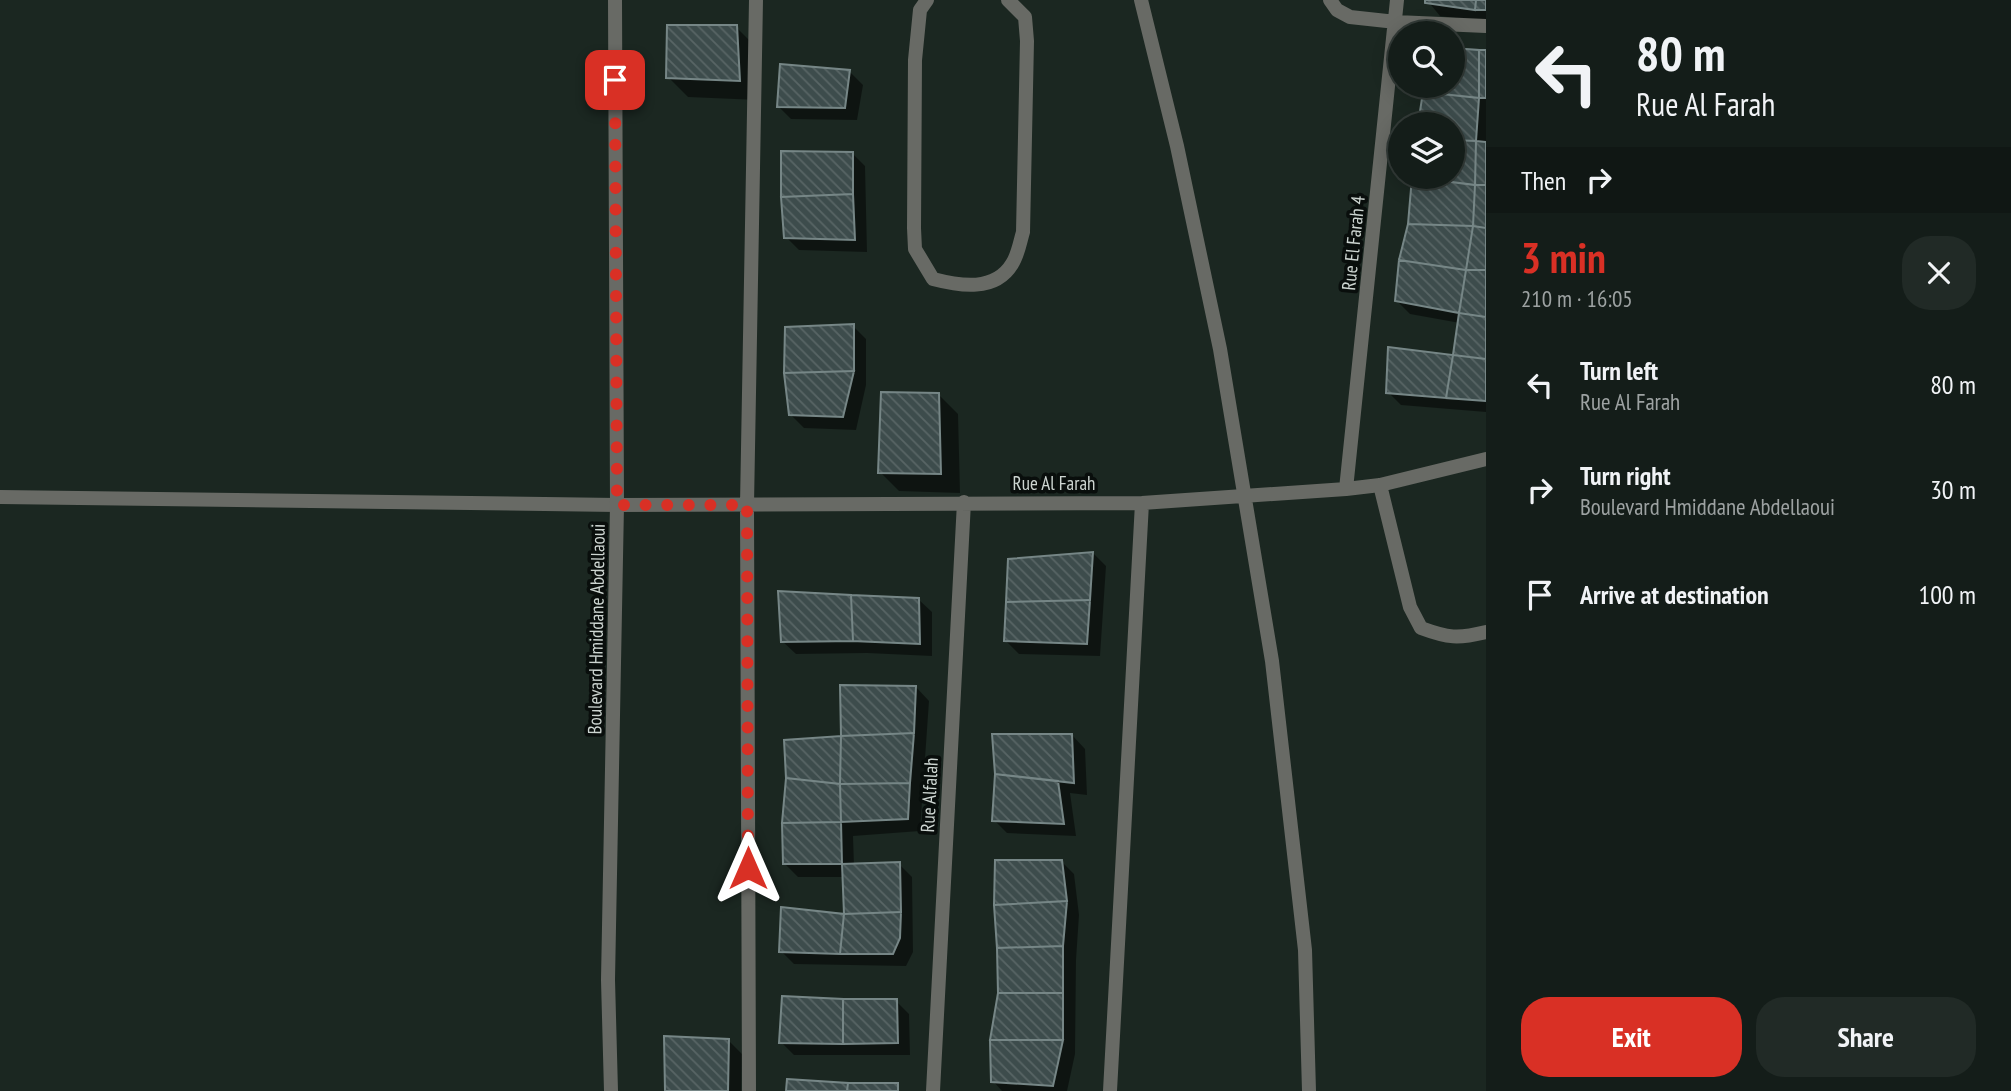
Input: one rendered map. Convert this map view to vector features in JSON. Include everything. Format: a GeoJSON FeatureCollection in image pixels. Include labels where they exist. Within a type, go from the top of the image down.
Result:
{"type":"FeatureCollection","features":[{"type":"Feature","properties":{"kind":"street","name":"Boulevard Hmiddane Abdellaoui"},"geometry":{"type":"LineString","coordinates":[[611,1091],[608,980],[617,505],[615,0]]}},
{"type":"Feature","properties":{"kind":"street"},"geometry":{"type":"LineString","coordinates":[[749,1091],[747,505],[756,0]]}},
{"type":"Feature","properties":{"kind":"street"},"geometry":{"type":"LineString","coordinates":[[927,0],[920,10],[915,60],[915,249],[933,279],[959,286],[987,284],[1004,275],[1013,262],[1023,232],[1026,29],[1025,17],[1008,0]]}},
{"type":"Feature","properties":{"kind":"street"},"geometry":{"type":"LineString","coordinates":[[1141,0],[1177,146],[1212,308],[1247,497],[1272,661],[1294,838],[1305,950],[1309,1091]]}},
{"type":"Feature","properties":{"kind":"street"},"geometry":{"type":"LineString","coordinates":[[1330,0],[1337,10],[1350,17],[1388,21]]}},
{"type":"Feature","properties":{"kind":"street","name":"Rue El Farah 4"},"geometry":{"type":"LineString","coordinates":[[1396,21],[1397,0]]}},
{"type":"Feature","properties":{"kind":"street"},"geometry":{"type":"LineString","coordinates":[[1465,25],[1486,26]]}},
{"type":"Feature","properties":{"kind":"street","name":"Rue El Farah 4"},"geometry":{"type":"LineString","coordinates":[[1346,489],[1388,97]]}},
{"type":"Feature","properties":{"kind":"street","name":"Rue Al Farah"},"geometry":{"type":"LineString","coordinates":[[0,496],[617,505],[1142,503],[1380,485],[1486,459]]}},
{"type":"Feature","properties":{"kind":"street"},"geometry":{"type":"LineString","coordinates":[[1380,485],[1410,607],[1421,628],[1445,637],[1486,632]]}},
{"type":"Feature","properties":{"kind":"street","name":"Rue Alfalah"},"geometry":{"type":"LineString","coordinates":[[933,1091],[964,502]]}},
{"type":"Feature","properties":{"kind":"street"},"geometry":{"type":"LineString","coordinates":[[1110,1091],[1142,503]]}},
{"type":"Feature","properties":{"kind":"building"},"geometry":{"type":"Polygon","coordinates":[[[1425,0],[1476,0],[1475,10],[1425,3],[1425,0]]]}},
{"type":"Feature","properties":{"kind":"building"},"geometry":{"type":"Polygon","coordinates":[[[1476,0],[1486,0],[1486,10],[1475,10],[1476,0]]]}},
{"type":"Feature","properties":{"kind":"building"},"geometry":{"type":"Polygon","coordinates":[[[667,25],[737,25],[740,81],[666,78],[667,25]]]}},
{"type":"Feature","properties":{"kind":"building"},"geometry":{"type":"Polygon","coordinates":[[[1465,49],[1479,50],[1479,98],[1465,96],[1465,49]]]}},
{"type":"Feature","properties":{"kind":"building"},"geometry":{"type":"Polygon","coordinates":[[[1479,50],[1486,50],[1486,98],[1479,98],[1479,50]]]}},
{"type":"Feature","properties":{"kind":"building"},"geometry":{"type":"Polygon","coordinates":[[[780,64],[850,70],[845,108],[777,107],[780,64]]]}},
{"type":"Feature","properties":{"kind":"building"},"geometry":{"type":"Polygon","coordinates":[[[1422,98],[1479,98],[1476,141],[1465,141],[1465,112],[1420,112],[1422,98]]]}},
{"type":"Feature","properties":{"kind":"building"},"geometry":{"type":"Polygon","coordinates":[[[1465,141],[1476,141],[1475,185],[1465,184],[1465,141]]]}},
{"type":"Feature","properties":{"kind":"building"},"geometry":{"type":"Polygon","coordinates":[[[1476,141],[1486,142],[1486,185],[1475,185],[1476,141]]]}},
{"type":"Feature","properties":{"kind":"building"},"geometry":{"type":"Polygon","coordinates":[[[781,151],[853,152],[853,194],[781,197],[781,151]]]}},
{"type":"Feature","properties":{"kind":"building"},"geometry":{"type":"Polygon","coordinates":[[[1465,184],[1475,185],[1473,226],[1408,224],[1411,189],[1465,189],[1465,184]]]}},
{"type":"Feature","properties":{"kind":"building"},"geometry":{"type":"Polygon","coordinates":[[[1475,185],[1486,185],[1486,228],[1473,226],[1475,185]]]}},
{"type":"Feature","properties":{"kind":"building"},"geometry":{"type":"Polygon","coordinates":[[[853,194],[855,240],[784,238],[781,197],[853,194]]]}},
{"type":"Feature","properties":{"kind":"building"},"geometry":{"type":"Polygon","coordinates":[[[1408,224],[1473,226],[1466,270],[1399,260],[1408,224]]]}},
{"type":"Feature","properties":{"kind":"building"},"geometry":{"type":"Polygon","coordinates":[[[1473,226],[1486,228],[1486,270],[1466,270],[1473,226]]]}},
{"type":"Feature","properties":{"kind":"building"},"geometry":{"type":"Polygon","coordinates":[[[1399,260],[1466,270],[1459,313],[1395,301],[1399,260]]]}},
{"type":"Feature","properties":{"kind":"building"},"geometry":{"type":"Polygon","coordinates":[[[1466,270],[1486,270],[1486,317],[1459,313],[1466,270]]]}},
{"type":"Feature","properties":{"kind":"building"},"geometry":{"type":"Polygon","coordinates":[[[1459,313],[1486,317],[1486,359],[1453,355],[1459,313]]]}},
{"type":"Feature","properties":{"kind":"building"},"geometry":{"type":"Polygon","coordinates":[[[854,324],[854,371],[784,373],[785,327],[854,324]]]}},
{"type":"Feature","properties":{"kind":"building"},"geometry":{"type":"Polygon","coordinates":[[[1388,347],[1453,355],[1446,398],[1386,393],[1388,347]]]}},
{"type":"Feature","properties":{"kind":"building"},"geometry":{"type":"Polygon","coordinates":[[[1453,355],[1486,359],[1486,401],[1446,398],[1453,355]]]}},
{"type":"Feature","properties":{"kind":"building"},"geometry":{"type":"Polygon","coordinates":[[[854,371],[843,417],[789,415],[784,373],[854,371]]]}},
{"type":"Feature","properties":{"kind":"building"},"geometry":{"type":"Polygon","coordinates":[[[881,392],[939,393],[941,474],[878,473],[881,392]]]}},
{"type":"Feature","properties":{"kind":"building"},"geometry":{"type":"Polygon","coordinates":[[[1093,552],[1090,600],[1006,602],[1008,559],[1093,552]]]}},
{"type":"Feature","properties":{"kind":"building"},"geometry":{"type":"Polygon","coordinates":[[[778,591],[851,595],[853,641],[781,642],[778,591]]]}},
{"type":"Feature","properties":{"kind":"building"},"geometry":{"type":"Polygon","coordinates":[[[851,595],[919,598],[920,644],[853,641],[851,595]]]}},
{"type":"Feature","properties":{"kind":"building"},"geometry":{"type":"Polygon","coordinates":[[[1090,600],[1087,644],[1004,641],[1006,602],[1090,600]]]}},
{"type":"Feature","properties":{"kind":"building"},"geometry":{"type":"Polygon","coordinates":[[[840,685],[916,686],[914,733],[841,736],[840,685]]]}},
{"type":"Feature","properties":{"kind":"building"},"geometry":{"type":"Polygon","coordinates":[[[914,733],[910,783],[840,784],[841,736],[914,733]]]}},
{"type":"Feature","properties":{"kind":"building"},"geometry":{"type":"Polygon","coordinates":[[[992,734],[1072,734],[1074,783],[995,774],[992,734]]]}},
{"type":"Feature","properties":{"kind":"building"},"geometry":{"type":"Polygon","coordinates":[[[841,736],[840,784],[786,778],[784,740],[841,736]]]}},
{"type":"Feature","properties":{"kind":"building"},"geometry":{"type":"Polygon","coordinates":[[[995,774],[1058,781],[1064,824],[992,821],[995,774]]]}},
{"type":"Feature","properties":{"kind":"building"},"geometry":{"type":"Polygon","coordinates":[[[786,778],[840,784],[841,822],[782,823],[786,778]]]}},
{"type":"Feature","properties":{"kind":"building"},"geometry":{"type":"Polygon","coordinates":[[[910,783],[908,819],[841,822],[840,784],[910,783]]]}},
{"type":"Feature","properties":{"kind":"building"},"geometry":{"type":"Polygon","coordinates":[[[841,822],[842,864],[783,864],[782,823],[841,822]]]}},
{"type":"Feature","properties":{"kind":"building"},"geometry":{"type":"Polygon","coordinates":[[[995,860],[1062,860],[1067,901],[994,905],[995,860]]]}},
{"type":"Feature","properties":{"kind":"building"},"geometry":{"type":"Polygon","coordinates":[[[900,862],[901,912],[844,914],[842,864],[900,862]]]}},
{"type":"Feature","properties":{"kind":"building"},"geometry":{"type":"Polygon","coordinates":[[[1067,901],[1063,946],[997,948],[994,905],[1067,901]]]}},
{"type":"Feature","properties":{"kind":"building"},"geometry":{"type":"Polygon","coordinates":[[[781,907],[844,914],[840,954],[779,952],[781,907]]]}},
{"type":"Feature","properties":{"kind":"building"},"geometry":{"type":"Polygon","coordinates":[[[901,912],[900,938],[893,954],[840,954],[844,914],[901,912]]]}},
{"type":"Feature","properties":{"kind":"building"},"geometry":{"type":"Polygon","coordinates":[[[1063,946],[1063,993],[998,993],[997,948],[1063,946]]]}},
{"type":"Feature","properties":{"kind":"building"},"geometry":{"type":"Polygon","coordinates":[[[998,993],[1063,993],[1063,1040],[990,1040],[998,993]]]}},
{"type":"Feature","properties":{"kind":"building"},"geometry":{"type":"Polygon","coordinates":[[[782,996],[843,999],[843,1044],[779,1043],[782,996]]]}},
{"type":"Feature","properties":{"kind":"building"},"geometry":{"type":"Polygon","coordinates":[[[843,999],[897,999],[898,1043],[843,1044],[843,999]]]}},
{"type":"Feature","properties":{"kind":"building"},"geometry":{"type":"Polygon","coordinates":[[[664,1036],[729,1039],[728,1091],[665,1091],[664,1036]]]}},
{"type":"Feature","properties":{"kind":"building"},"geometry":{"type":"Polygon","coordinates":[[[990,1040],[1063,1040],[1053,1086],[991,1082],[990,1040]]]}},
{"type":"Feature","properties":{"kind":"building"},"geometry":{"type":"Polygon","coordinates":[[[787,1079],[848,1083],[847,1091],[786,1091],[787,1079]]]}},
{"type":"Feature","properties":{"kind":"building"},"geometry":{"type":"Polygon","coordinates":[[[848,1083],[898,1083],[898,1091],[847,1091],[848,1083]]]}},
{"type":"Feature","properties":{"kind":"route"},"geometry":{"type":"LineString","coordinates":[[615,80],[617,505],[747,505],[748,868]]}}]}
